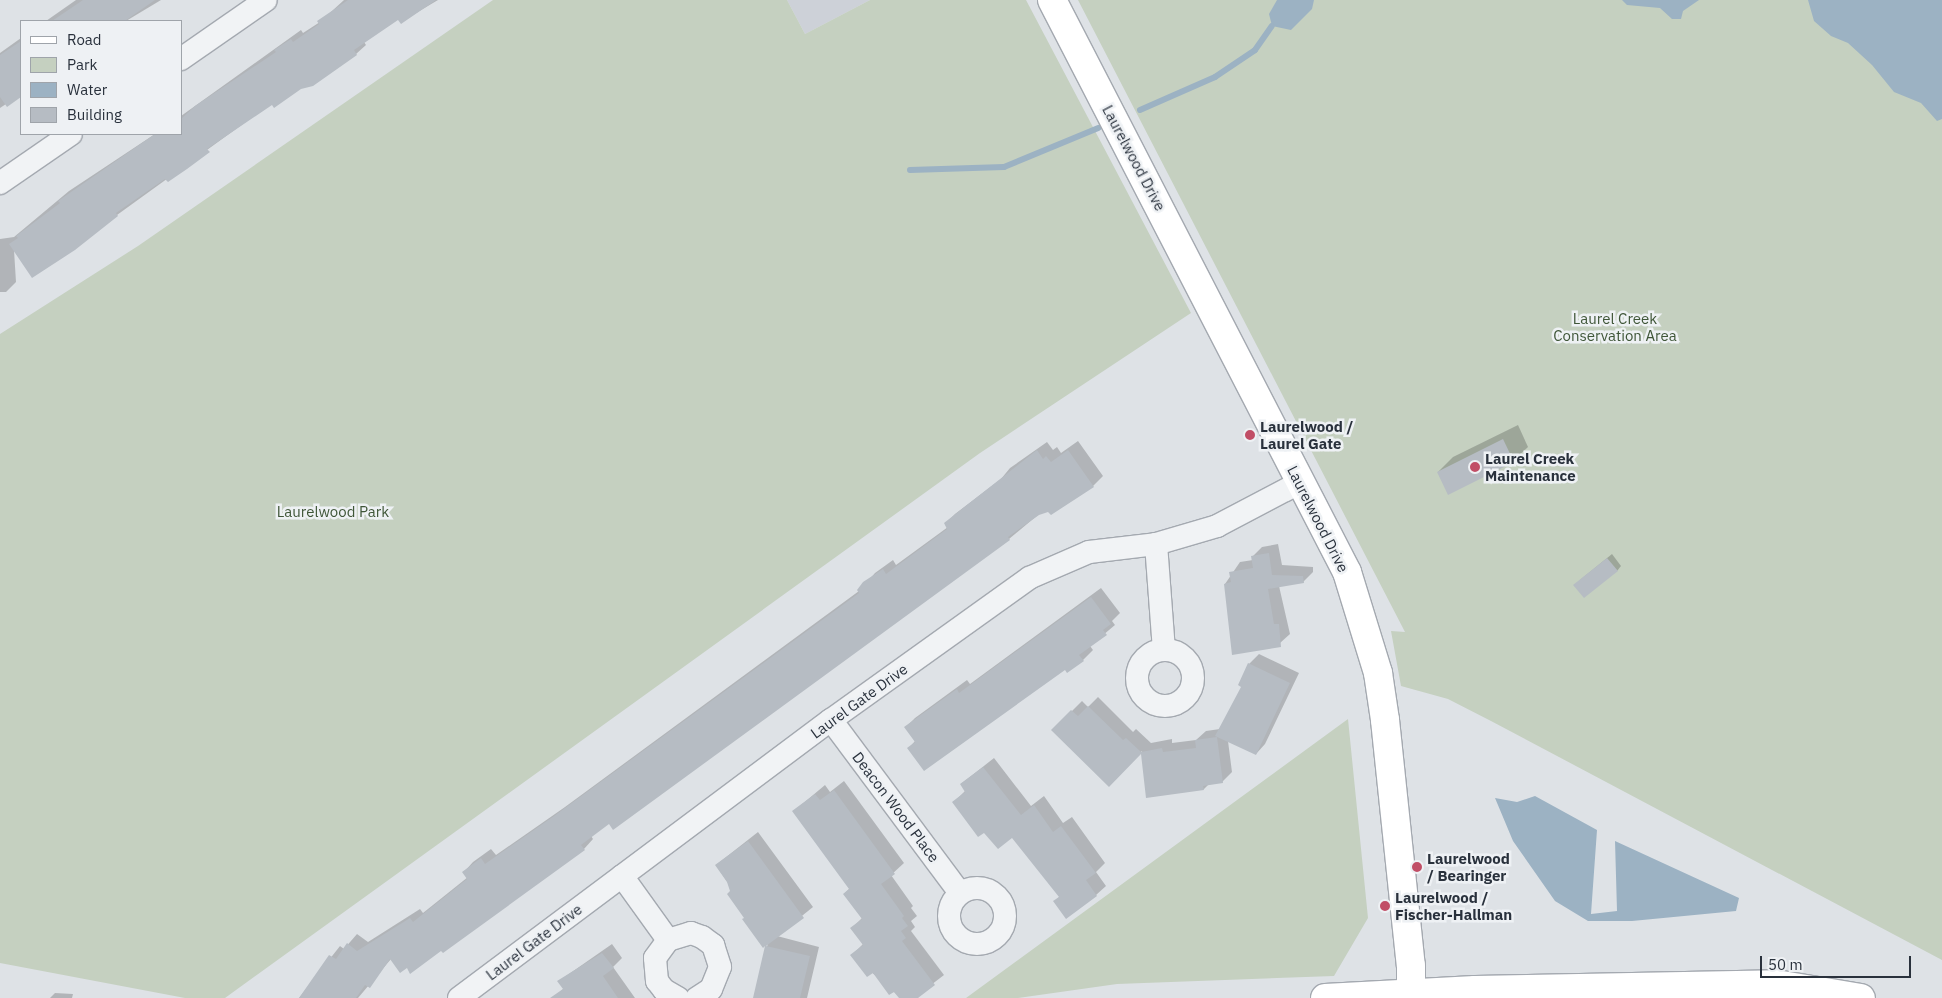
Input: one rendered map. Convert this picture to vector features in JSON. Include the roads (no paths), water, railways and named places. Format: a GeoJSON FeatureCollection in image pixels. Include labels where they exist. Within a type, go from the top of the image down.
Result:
{"type":"FeatureCollection","features":[{"type":"Feature","properties":{"kind":"street","name":"Laurelwood Drive"},"geometry":{"type":"LineString","coordinates":[[1052,0],[1347,572],[1378,672],[1407,926],[1411,995]]}},
{"type":"Feature","properties":{"kind":"street"},"geometry":{"type":"LineString","coordinates":[[182,58],[262,1]]}},
{"type":"Feature","properties":{"kind":"street"},"geometry":{"type":"LineString","coordinates":[[0,183],[70,135]]}},
{"type":"Feature","properties":{"kind":"street","name":"Laurel Gate Drive"},"geometry":{"type":"LineString","coordinates":[[458,998],[831,720],[1029,578],[1089,552],[1156,544],[1217,526],[1300,483]]}},
{"type":"Feature","properties":{"kind":"street"},"geometry":{"type":"LineString","coordinates":[[1156,544],[1164,650]]}},
{"type":"Feature","properties":{"kind":"street","name":"Deacon Wood Place"},"geometry":{"type":"LineString","coordinates":[[831,720],[960,893]]}},
{"type":"Feature","properties":{"kind":"street"},"geometry":{"type":"LineString","coordinates":[[622,876],[668,940]]}},
{"type":"Feature","properties":{"kind":"street"},"geometry":{"type":"LineString","coordinates":[[678,998],[664,990],[654,970],[660,948],[668,940],[679,934],[702,936],[718,956],[718,978],[711,989],[697,998]]}},
{"type":"Feature","properties":{"kind":"street"},"geometry":{"type":"LineString","coordinates":[[1325,998],[1776,984],[1861,998]]}},
{"type":"Feature","properties":{"kind":"water"},"geometry":{"type":"Polygon","coordinates":[[[1277,0],[1314,0],[1312,9],[1291,30],[1272,26],[1269,14],[1277,0]]]}},
{"type":"Feature","properties":{"kind":"water"},"geometry":{"type":"Polygon","coordinates":[[[1622,0],[1699,0],[1683,11],[1681,19],[1672,19],[1660,8],[1627,5],[1622,0]]]}},
{"type":"Feature","properties":{"kind":"water"},"geometry":{"type":"Polygon","coordinates":[[[1808,0],[1942,0],[1942,119],[1937,121],[1921,103],[1894,92],[1872,65],[1848,43],[1831,36],[1814,21],[1808,0]]]}},
{"type":"Feature","properties":{"kind":"water"},"geometry":{"type":"Polygon","coordinates":[[[1535,796],[1597,830],[1591,914],[1617,911],[1615,841],[1739,898],[1736,911],[1632,921],[1588,921],[1555,901],[1513,841],[1495,798],[1517,802],[1535,796]]]}},
{"type":"Feature","properties":{"kind":"waterway"},"geometry":{"type":"LineString","coordinates":[[1140,110],[1215,77],[1255,50],[1272,26]]}},
{"type":"Feature","properties":{"kind":"waterway"},"geometry":{"type":"LineString","coordinates":[[910,170],[1004,167],[1098,128]]}},
{"type":"Feature","properties":{"kind":"place","name":"Laurelwood / Laurel Gate"},"geometry":{"type":"Point","coordinates":[1250,435]}},
{"type":"Feature","properties":{"kind":"place","name":"Laurel Creek Maintenance"},"geometry":{"type":"Point","coordinates":[1475,467]}},
{"type":"Feature","properties":{"kind":"place","name":"Laurelwood / Bearinger"},"geometry":{"type":"Point","coordinates":[1417,867]}},
{"type":"Feature","properties":{"kind":"place","name":"Laurelwood / Fischer-Hallman"},"geometry":{"type":"Point","coordinates":[1385,906]}},
{"type":"Feature","properties":{"kind":"park label","name":"Laurel Creek Conservation Area"},"geometry":{"type":"Point","coordinates":[1615,326]}},
{"type":"Feature","properties":{"kind":"park label","name":"Laurelwood Park"},"geometry":{"type":"Point","coordinates":[333,512]}}]}
